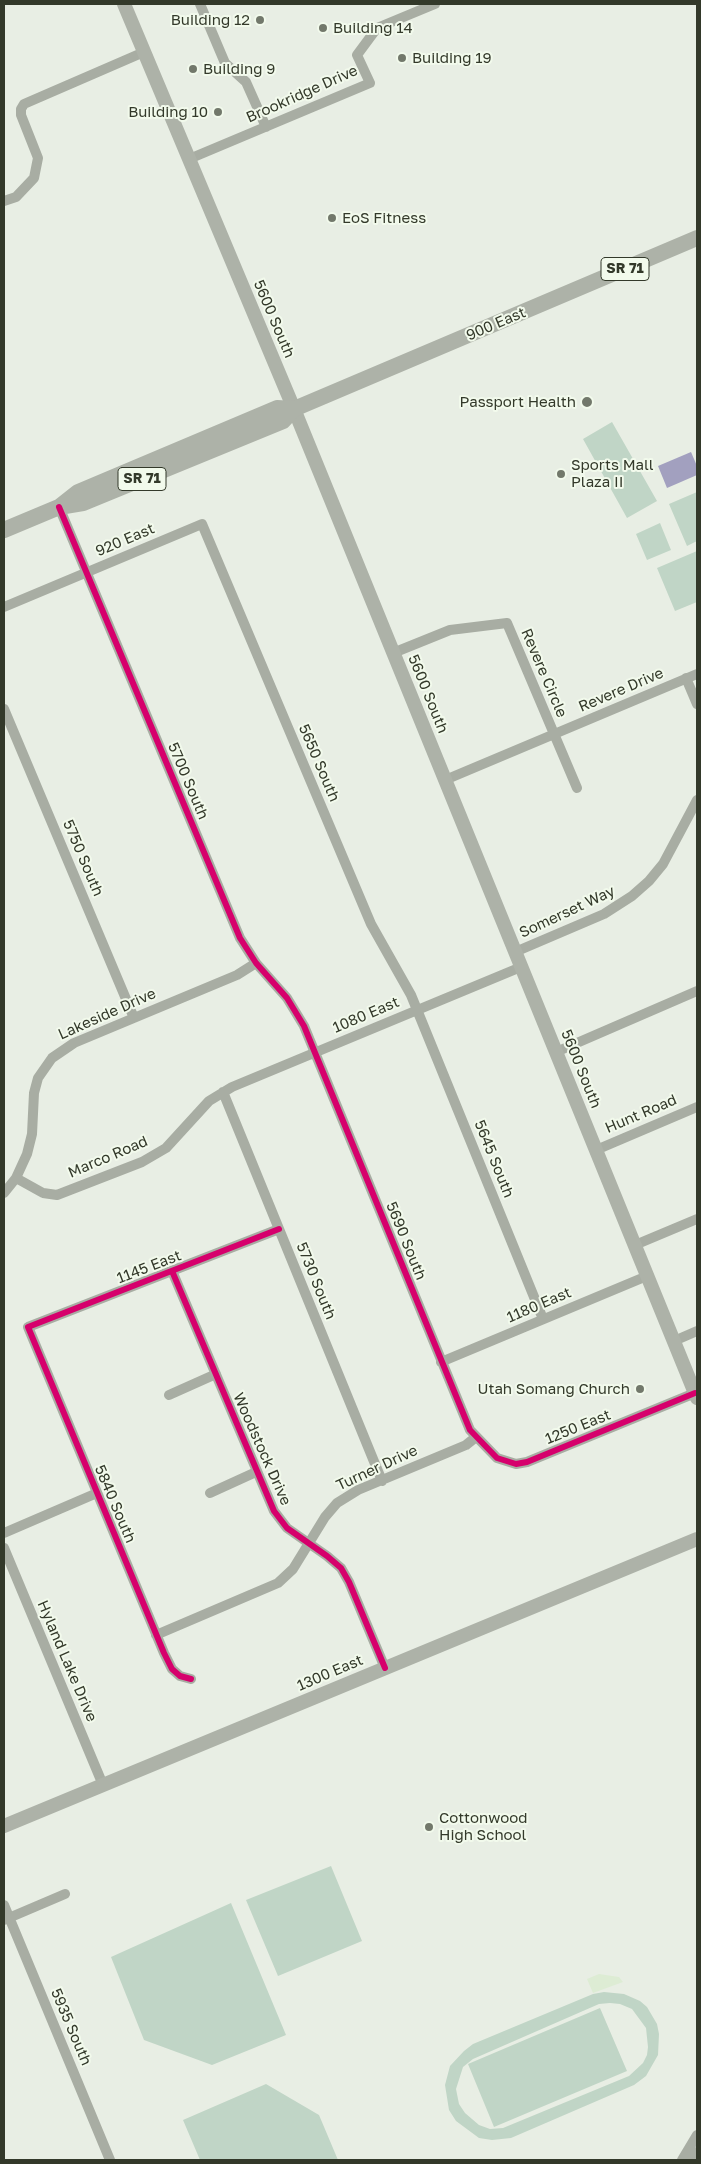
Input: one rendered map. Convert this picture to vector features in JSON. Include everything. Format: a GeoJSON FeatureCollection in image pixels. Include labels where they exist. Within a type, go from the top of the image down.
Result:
{"type":"FeatureCollection","features":[{"type":"Feature","properties":{"kind":"main road","name":"5600 South"},"geometry":{"type":"LineString","coordinates":[[124,4],[294,409],[696,1396]]}},
{"type":"Feature","properties":{"kind":"main road","name":"900 East"},"geometry":{"type":"LineString","coordinates":[[4,530],[59,507],[78,492],[277,408],[294,409],[697,238]]}},
{"type":"Feature","properties":{"kind":"main road","name":"1300 East"},"geometry":{"type":"LineString","coordinates":[[4,1826],[697,1539]]}},
{"type":"Feature","properties":{"kind":"street"},"geometry":{"type":"LineString","coordinates":[[200,4],[224,63],[250,87],[266,127]]}},
{"type":"Feature","properties":{"kind":"street","name":"Brookridge Drive"},"geometry":{"type":"LineString","coordinates":[[189,159],[370,83],[357,55],[377,28],[435,4]]}},
{"type":"Feature","properties":{"kind":"street"},"geometry":{"type":"LineString","coordinates":[[4,201],[16,197],[34,178],[38,158],[21,115],[21,109],[24,104],[144,52]]}},
{"type":"Feature","properties":{"kind":"street","name":"5700 South"},"geometry":{"type":"LineString","coordinates":[[59,507],[240,938],[256,963],[296,1010],[315,1053]]}},
{"type":"Feature","properties":{"kind":"street","name":"920 East"},"geometry":{"type":"LineString","coordinates":[[4,607],[202,524]]}},
{"type":"Feature","properties":{"kind":"street","name":"5650 South"},"geometry":{"type":"LineString","coordinates":[[202,524],[363,907],[378,938],[406,982],[417,1010]]}},
{"type":"Feature","properties":{"kind":"street","name":"Revere Circle"},"geometry":{"type":"LineString","coordinates":[[394,653],[450,630],[507,623],[577,788]]}},
{"type":"Feature","properties":{"kind":"street","name":"Revere Drive"},"geometry":{"type":"LineString","coordinates":[[445,780],[697,674]]}},
{"type":"Feature","properties":{"kind":"street"},"geometry":{"type":"LineString","coordinates":[[686,678],[697,704]]}},
{"type":"Feature","properties":{"kind":"street","name":"5750 South"},"geometry":{"type":"LineString","coordinates":[[4,709],[134,1018]]}},
{"type":"Feature","properties":{"kind":"street","name":"Somerset Way"},"geometry":{"type":"LineString","coordinates":[[515,952],[604,914],[632,896],[649,881],[663,864],[697,800]]}},
{"type":"Feature","properties":{"kind":"street","name":"Lakeside Drive"},"geometry":{"type":"LineString","coordinates":[[4,1193],[16,1178],[27,1154],[32,1134],[34,1093],[38,1078],[44,1068],[64,1048],[237,975],[256,963]]}},
{"type":"Feature","properties":{"kind":"street","name":"1080 East"},"geometry":{"type":"LineString","coordinates":[[223,1092],[521,967]]}},
{"type":"Feature","properties":{"kind":"street"},"geometry":{"type":"LineString","coordinates":[[556,1052],[697,991]]}},
{"type":"Feature","properties":{"kind":"street","name":"5645 South"},"geometry":{"type":"LineString","coordinates":[[417,1010],[543,1320]]}},
{"type":"Feature","properties":{"kind":"street","name":"5690 South"},"geometry":{"type":"LineString","coordinates":[[315,1053],[466,1422],[476,1437]]}},
{"type":"Feature","properties":{"kind":"street","name":"Marco Road"},"geometry":{"type":"LineString","coordinates":[[16,1178],[43,1193],[57,1194],[142,1162],[166,1148],[196,1114],[223,1092]]}},
{"type":"Feature","properties":{"kind":"street","name":"5730 South"},"geometry":{"type":"LineString","coordinates":[[223,1092],[382,1481]]}},
{"type":"Feature","properties":{"kind":"street","name":"Hunt Road"},"geometry":{"type":"LineString","coordinates":[[596,1150],[697,1106]]}},
{"type":"Feature","properties":{"kind":"street"},"geometry":{"type":"LineString","coordinates":[[635,1245],[697,1219]]}},
{"type":"Feature","properties":{"kind":"street","name":"1145 East"},"geometry":{"type":"LineString","coordinates":[[28,1327],[279,1229]]}},
{"type":"Feature","properties":{"kind":"street","name":"Woodstock Drive"},"geometry":{"type":"LineString","coordinates":[[172,1271],[256,1472],[277,1515],[287,1528],[327,1556],[345,1575],[385,1668]]}},
{"type":"Feature","properties":{"kind":"street","name":"1180 East"},"geometry":{"type":"LineString","coordinates":[[441,1362],[647,1276]]}},
{"type":"Feature","properties":{"kind":"street","name":"5840 South"},"geometry":{"type":"LineString","coordinates":[[28,1327],[156,1635],[172,1668],[180,1676],[191,1679]]}},
{"type":"Feature","properties":{"kind":"street"},"geometry":{"type":"LineString","coordinates":[[674,1341],[697,1331]]}},
{"type":"Feature","properties":{"kind":"street"},"geometry":{"type":"LineString","coordinates":[[169,1395],[216,1374]]}},
{"type":"Feature","properties":{"kind":"street","name":"1250 East"},"geometry":{"type":"LineString","coordinates":[[476,1437],[496,1458],[516,1464],[527,1462],[696,1396]]}},
{"type":"Feature","properties":{"kind":"street","name":"Turner Drive"},"geometry":{"type":"LineString","coordinates":[[156,1635],[278,1583],[293,1569],[325,1517],[337,1503],[358,1490],[466,1445],[476,1437]]}},
{"type":"Feature","properties":{"kind":"street"},"geometry":{"type":"LineString","coordinates":[[210,1493],[256,1472]]}},
{"type":"Feature","properties":{"kind":"street"},"geometry":{"type":"LineString","coordinates":[[4,1533],[97,1493]]}},
{"type":"Feature","properties":{"kind":"street","name":"Hyland Lake Drive"},"geometry":{"type":"LineString","coordinates":[[4,1548],[103,1785]]}},
{"type":"Feature","properties":{"kind":"street"},"geometry":{"type":"LineString","coordinates":[[6,1919],[65,1894]]}},
{"type":"Feature","properties":{"kind":"street","name":"5935 South"},"geometry":{"type":"LineString","coordinates":[[4,1906],[6,1919],[110,2160]]}},
{"type":"Feature","properties":{"kind":"street"},"geometry":{"type":"LineString","coordinates":[[682,2160],[697,2135]]}},
{"type":"Feature","properties":{"kind":"street"},"geometry":{"type":"LineString","coordinates":[[692,2160],[697,2152]]}},
{"type":"Feature","properties":{"kind":"shaded area"},"geometry":{"type":"Polygon","coordinates":[[[612,422],[657,501],[627,518],[583,439],[612,422]]]}},
{"type":"Feature","properties":{"kind":"shaded area"},"geometry":{"type":"Polygon","coordinates":[[[697,492],[697,541],[687,546],[669,504],[697,492]]]}},
{"type":"Feature","properties":{"kind":"shaded area"},"geometry":{"type":"Polygon","coordinates":[[[660,523],[671,550],[647,560],[636,534],[660,523]]]}},
{"type":"Feature","properties":{"kind":"shaded area"},"geometry":{"type":"Polygon","coordinates":[[[697,551],[697,602],[675,611],[657,568],[697,551]]]}},
{"type":"Feature","properties":{"kind":"shaded area"},"geometry":{"type":"Polygon","coordinates":[[[331,1866],[362,1941],[278,1976],[246,1900],[331,1866]]]}},
{"type":"Feature","properties":{"kind":"shaded area"},"geometry":{"type":"Polygon","coordinates":[[[231,1903],[286,2035],[212,2065],[144,2040],[111,1957],[231,1903]]]}},
{"type":"Feature","properties":{"kind":"shaded area"},"geometry":{"type":"Polygon","coordinates":[[[599,1974],[619,1977],[623,1982],[593,1993],[587,1979],[599,1974]]]}},
{"type":"Feature","properties":{"kind":"shaded area"},"geometry":{"type":"Polygon","coordinates":[[[604,1992],[624,1994],[640,2001],[647,2007],[657,2024],[659,2034],[658,2055],[646,2076],[634,2085],[511,2138],[492,2140],[479,2138],[456,2121],[449,2110],[445,2085],[450,2066],[464,2051],[473,2044],[593,1994],[604,1992]],[[599,2004],[473,2059],[463,2067],[456,2089],[459,2104],[465,2113],[479,2125],[490,2129],[503,2128],[629,2076],[643,2063],[647,2055],[646,2028],[632,2009],[620,2004],[599,2004]]]}},
{"type":"Feature","properties":{"kind":"shaded area"},"geometry":{"type":"Polygon","coordinates":[[[600,2008],[627,2071],[494,2127],[468,2064],[600,2008]]]}},
{"type":"Feature","properties":{"kind":"shaded area"},"geometry":{"type":"Polygon","coordinates":[[[266,2084],[319,2115],[338,2160],[200,2160],[183,2120],[266,2084]]]}},
{"type":"Feature","properties":{"kind":"water"},"geometry":{"type":"Polygon","coordinates":[[[691,452],[697,466],[697,475],[667,488],[658,466],[691,452]]]}},
{"type":"Feature","properties":{"kind":"cycle path"},"geometry":{"type":"LineString","coordinates":[[59,507],[240,938],[256,963],[287,998],[304,1026],[470,1430],[497,1458],[516,1464],[527,1462],[695,1393]]}},
{"type":"Feature","properties":{"kind":"cycle path"},"geometry":{"type":"LineString","coordinates":[[191,1679],[180,1676],[172,1669],[164,1653],[28,1327],[279,1229]]}},
{"type":"Feature","properties":{"kind":"cycle path"},"geometry":{"type":"LineString","coordinates":[[172,1271],[274,1511],[287,1528],[341,1568],[349,1582],[385,1668]]}},
{"type":"Feature","properties":{"kind":"place","name":"Building 12"},"geometry":{"type":"Point","coordinates":[260,20]}},
{"type":"Feature","properties":{"kind":"place","name":"Building 14"},"geometry":{"type":"Point","coordinates":[323,28]}},
{"type":"Feature","properties":{"kind":"place","name":"Building 19"},"geometry":{"type":"Point","coordinates":[402,58]}},
{"type":"Feature","properties":{"kind":"place","name":"Building 9"},"geometry":{"type":"Point","coordinates":[193,69]}},
{"type":"Feature","properties":{"kind":"place","name":"Building 10"},"geometry":{"type":"Point","coordinates":[218,112]}},
{"type":"Feature","properties":{"kind":"place","name":"EoS Fitness"},"geometry":{"type":"Point","coordinates":[332,218]}},
{"type":"Feature","properties":{"kind":"place","name":"Passport Health"},"geometry":{"type":"Point","coordinates":[587,402]}},
{"type":"Feature","properties":{"kind":"place","name":"Sports Mall Plaza II"},"geometry":{"type":"Point","coordinates":[561,474]}},
{"type":"Feature","properties":{"kind":"place","name":"Utah Somang Church"},"geometry":{"type":"Point","coordinates":[640,1389]}},
{"type":"Feature","properties":{"kind":"place","name":"Cottonwood High School"},"geometry":{"type":"Point","coordinates":[429,1827]}}]}
